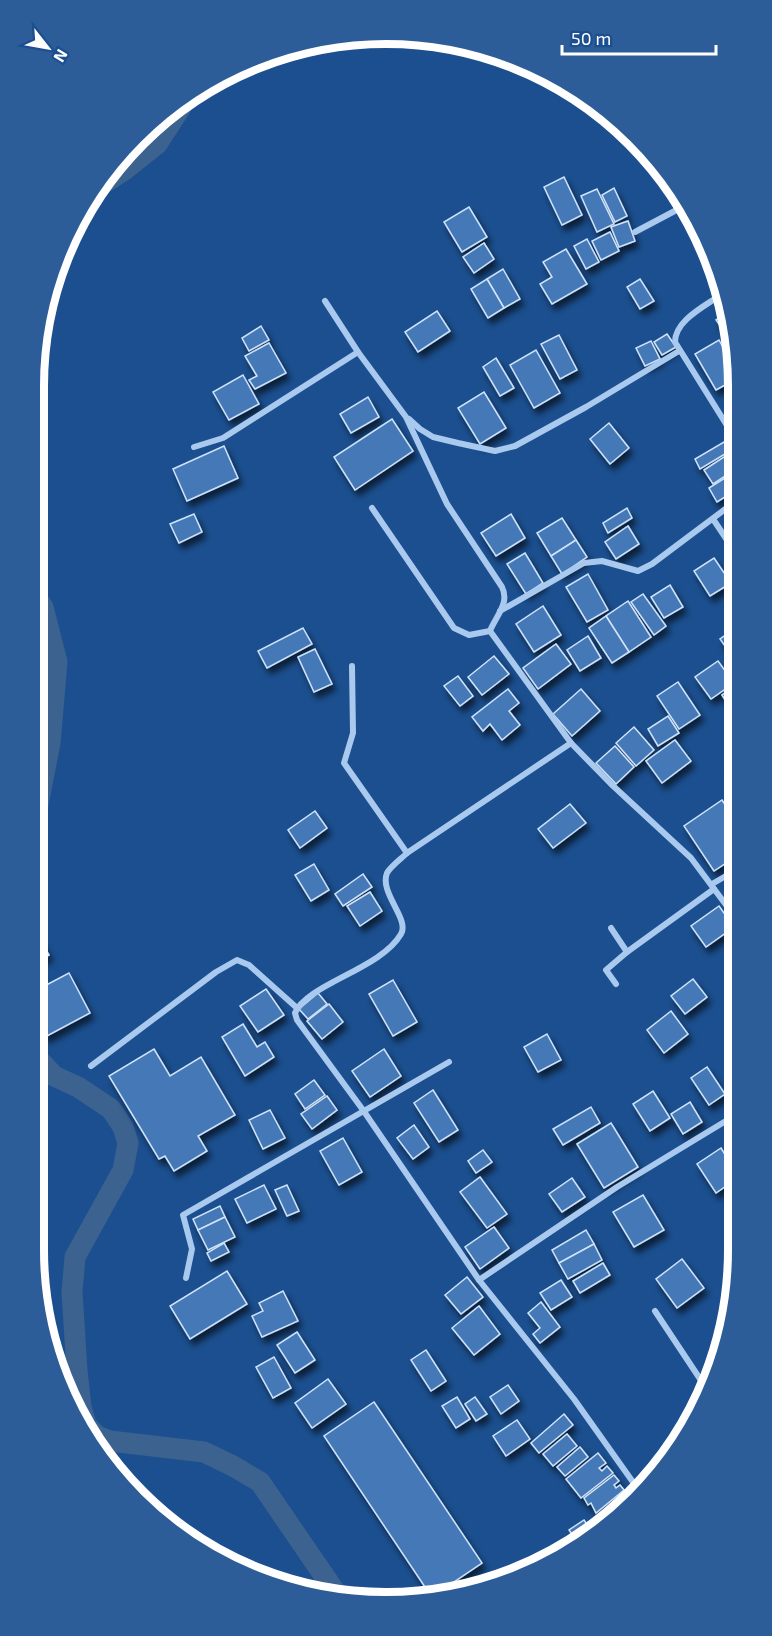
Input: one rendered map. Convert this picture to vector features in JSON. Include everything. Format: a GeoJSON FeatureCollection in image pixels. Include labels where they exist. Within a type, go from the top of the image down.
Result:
{"type":"FeatureCollection","features":[{"type":"Feature","properties":{"kind":"street"},"geometry":{"type":"LineString","coordinates":[[635,232],[679,209]]}},
{"type":"Feature","properties":{"kind":"street"},"geometry":{"type":"LineString","coordinates":[[717,297],[684,322],[675,334],[675,342],[728,427]]}},
{"type":"Feature","properties":{"kind":"street"},"geometry":{"type":"LineString","coordinates":[[325,301],[358,352],[406,417],[447,504],[506,595],[490,631]]}},
{"type":"Feature","properties":{"kind":"street"},"geometry":{"type":"LineString","coordinates":[[406,417],[434,437],[495,451],[515,446],[680,351]]}},
{"type":"Feature","properties":{"kind":"street"},"geometry":{"type":"LineString","coordinates":[[194,447],[223,438],[358,352]]}},
{"type":"Feature","properties":{"kind":"street"},"geometry":{"type":"LineString","coordinates":[[499,612],[584,563],[602,561],[638,571],[652,564],[728,507]]}},
{"type":"Feature","properties":{"kind":"street"},"geometry":{"type":"LineString","coordinates":[[372,508],[454,628],[469,635],[490,631]]}},
{"type":"Feature","properties":{"kind":"street"},"geometry":{"type":"LineString","coordinates":[[713,519],[728,542]]}},
{"type":"Feature","properties":{"kind":"street"},"geometry":{"type":"LineString","coordinates":[[490,631],[571,742],[610,784],[679,845],[728,907]]}},
{"type":"Feature","properties":{"kind":"street"},"geometry":{"type":"LineString","coordinates":[[352,666],[353,733],[344,763],[407,853]]}},
{"type":"Feature","properties":{"kind":"street"},"geometry":{"type":"LineString","coordinates":[[571,742],[407,853],[387,874],[387,890],[402,922],[402,934],[380,955],[304,999],[295,1013],[297,1020],[363,1110],[479,1280],[574,1399],[635,1485]]}},
{"type":"Feature","properties":{"kind":"street"},"geometry":{"type":"LineString","coordinates":[[616,984],[606,970],[728,876]]}},
{"type":"Feature","properties":{"kind":"street"},"geometry":{"type":"LineString","coordinates":[[611,928],[627,952]]}},
{"type":"Feature","properties":{"kind":"street"},"geometry":{"type":"LineString","coordinates":[[91,1066],[216,972],[237,960],[249,965],[297,1008]]}},
{"type":"Feature","properties":{"kind":"street"},"geometry":{"type":"LineString","coordinates":[[186,1278],[192,1249],[183,1215],[449,1062]]}},
{"type":"Feature","properties":{"kind":"street"},"geometry":{"type":"LineString","coordinates":[[479,1280],[617,1187],[728,1120]]}},
{"type":"Feature","properties":{"kind":"street"},"geometry":{"type":"LineString","coordinates":[[655,1311],[702,1382]]}},
{"type":"Feature","properties":{"kind":"building"},"geometry":{"type":"Polygon","coordinates":[[[564,177],[582,215],[562,225],[544,187],[564,177]]]}},
{"type":"Feature","properties":{"kind":"building"},"geometry":{"type":"Polygon","coordinates":[[[614,188],[627,216],[615,222],[602,195],[614,188]]]}},
{"type":"Feature","properties":{"kind":"building"},"geometry":{"type":"Polygon","coordinates":[[[597,189],[614,224],[597,232],[581,196],[597,189]]]}},
{"type":"Feature","properties":{"kind":"building"},"geometry":{"type":"Polygon","coordinates":[[[469,207],[487,237],[462,252],[444,222],[469,207]]]}},
{"type":"Feature","properties":{"kind":"building"},"geometry":{"type":"Polygon","coordinates":[[[628,221],[635,241],[619,247],[611,227],[628,221]]]}},
{"type":"Feature","properties":{"kind":"building"},"geometry":{"type":"Polygon","coordinates":[[[610,232],[619,251],[601,260],[592,241],[610,232]]]}},
{"type":"Feature","properties":{"kind":"building"},"geometry":{"type":"Polygon","coordinates":[[[587,239],[599,262],[586,269],[574,246],[587,239]]]}},
{"type":"Feature","properties":{"kind":"building"},"geometry":{"type":"Polygon","coordinates":[[[484,243],[494,259],[474,273],[463,257],[484,243]]]}},
{"type":"Feature","properties":{"kind":"building"},"geometry":{"type":"Polygon","coordinates":[[[566,249],[587,284],[552,304],[540,284],[552,277],[543,262],[566,249]]]}},
{"type":"Feature","properties":{"kind":"building"},"geometry":{"type":"Polygon","coordinates":[[[503,269],[520,299],[504,308],[487,279],[503,269]]]}},
{"type":"Feature","properties":{"kind":"building"},"geometry":{"type":"Polygon","coordinates":[[[487,279],[504,308],[488,318],[471,289],[487,279]]]}},
{"type":"Feature","properties":{"kind":"building"},"geometry":{"type":"Polygon","coordinates":[[[640,279],[654,301],[640,309],[627,287],[640,279]]]}},
{"type":"Feature","properties":{"kind":"building"},"geometry":{"type":"Polygon","coordinates":[[[437,311],[450,331],[418,352],[405,332],[437,311]]]}},
{"type":"Feature","properties":{"kind":"building"},"geometry":{"type":"Polygon","coordinates":[[[721,316],[724,332],[716,320],[721,316]]]}},
{"type":"Feature","properties":{"kind":"building"},"geometry":{"type":"Polygon","coordinates":[[[261,326],[269,340],[249,351],[242,338],[261,326]]]}},
{"type":"Feature","properties":{"kind":"building"},"geometry":{"type":"Polygon","coordinates":[[[667,334],[676,347],[662,355],[654,342],[667,334]]]}},
{"type":"Feature","properties":{"kind":"building"},"geometry":{"type":"Polygon","coordinates":[[[559,335],[577,370],[560,379],[541,344],[559,335]]]}},
{"type":"Feature","properties":{"kind":"building"},"geometry":{"type":"Polygon","coordinates":[[[719,340],[727,355],[728,383],[716,390],[695,354],[719,340]]]}},
{"type":"Feature","properties":{"kind":"building"},"geometry":{"type":"Polygon","coordinates":[[[651,341],[660,359],[645,366],[636,348],[651,341]]]}},
{"type":"Feature","properties":{"kind":"building"},"geometry":{"type":"Polygon","coordinates":[[[269,343],[286,373],[255,389],[249,380],[257,376],[245,356],[269,343]]]}},
{"type":"Feature","properties":{"kind":"building"},"geometry":{"type":"Polygon","coordinates":[[[536,350],[560,393],[534,408],[510,365],[536,350]]]}},
{"type":"Feature","properties":{"kind":"building"},"geometry":{"type":"Polygon","coordinates":[[[496,358],[514,388],[500,396],[483,367],[496,358]]]}},
{"type":"Feature","properties":{"kind":"building"},"geometry":{"type":"Polygon","coordinates":[[[243,375],[259,404],[229,420],[213,392],[243,375]]]}},
{"type":"Feature","properties":{"kind":"building"},"geometry":{"type":"Polygon","coordinates":[[[484,392],[506,428],[480,444],[458,408],[484,392]]]}},
{"type":"Feature","properties":{"kind":"building"},"geometry":{"type":"Polygon","coordinates":[[[368,397],[379,417],[351,433],[340,414],[368,397]]]}},
{"type":"Feature","properties":{"kind":"building"},"geometry":{"type":"Polygon","coordinates":[[[392,419],[413,451],[355,490],[334,457],[392,419]]]}},
{"type":"Feature","properties":{"kind":"building"},"geometry":{"type":"Polygon","coordinates":[[[609,423],[629,448],[610,464],[590,439],[609,423]]]}},
{"type":"Feature","properties":{"kind":"building"},"geometry":{"type":"Polygon","coordinates":[[[724,442],[728,448],[728,452],[700,469],[695,459],[724,442]]]}},
{"type":"Feature","properties":{"kind":"building"},"geometry":{"type":"Polygon","coordinates":[[[224,446],[238,478],[187,501],[173,469],[224,446]]]}},
{"type":"Feature","properties":{"kind":"building"},"geometry":{"type":"Polygon","coordinates":[[[728,454],[728,474],[713,484],[704,470],[728,454]]]}},
{"type":"Feature","properties":{"kind":"building"},"geometry":{"type":"Polygon","coordinates":[[[728,476],[728,495],[717,502],[709,488],[728,476]]]}},
{"type":"Feature","properties":{"kind":"building"},"geometry":{"type":"Polygon","coordinates":[[[627,508],[632,518],[608,533],[603,523],[627,508]]]}},
{"type":"Feature","properties":{"kind":"building"},"geometry":{"type":"Polygon","coordinates":[[[194,514],[202,532],[179,543],[170,524],[194,514]]]}},
{"type":"Feature","properties":{"kind":"building"},"geometry":{"type":"Polygon","coordinates":[[[511,514],[525,538],[496,556],[481,533],[511,514]]]}},
{"type":"Feature","properties":{"kind":"building"},"geometry":{"type":"Polygon","coordinates":[[[562,518],[576,540],[551,556],[537,533],[562,518]]]}},
{"type":"Feature","properties":{"kind":"building"},"geometry":{"type":"Polygon","coordinates":[[[628,526],[639,544],[616,559],[605,542],[628,526]]]}},
{"type":"Feature","properties":{"kind":"building"},"geometry":{"type":"Polygon","coordinates":[[[576,540],[587,557],[562,574],[551,556],[576,540]]]}},
{"type":"Feature","properties":{"kind":"building"},"geometry":{"type":"Polygon","coordinates":[[[525,553],[543,583],[526,594],[507,564],[525,553]]]}},
{"type":"Feature","properties":{"kind":"building"},"geometry":{"type":"Polygon","coordinates":[[[714,558],[728,579],[728,585],[710,596],[694,571],[714,558]]]}},
{"type":"Feature","properties":{"kind":"building"},"geometry":{"type":"Polygon","coordinates":[[[588,574],[608,610],[587,622],[566,587],[588,574]]]}},
{"type":"Feature","properties":{"kind":"building"},"geometry":{"type":"Polygon","coordinates":[[[670,585],[683,607],[664,618],[651,597],[670,585]]]}},
{"type":"Feature","properties":{"kind":"building"},"geometry":{"type":"Polygon","coordinates":[[[643,594],[666,626],[654,635],[631,602],[643,594]]]}},
{"type":"Feature","properties":{"kind":"building"},"geometry":{"type":"Polygon","coordinates":[[[628,601],[651,637],[629,652],[606,616],[628,601]]]}},
{"type":"Feature","properties":{"kind":"building"},"geometry":{"type":"Polygon","coordinates":[[[543,606],[561,635],[534,652],[516,624],[543,606]]]}},
{"type":"Feature","properties":{"kind":"building"},"geometry":{"type":"Polygon","coordinates":[[[606,616],[629,652],[612,663],[589,628],[606,616]]]}},
{"type":"Feature","properties":{"kind":"building"},"geometry":{"type":"Polygon","coordinates":[[[303,628],[312,644],[267,668],[258,651],[303,628]]]}},
{"type":"Feature","properties":{"kind":"building"},"geometry":{"type":"Polygon","coordinates":[[[728,633],[728,650],[720,639],[728,633]]]}},
{"type":"Feature","properties":{"kind":"building"},"geometry":{"type":"Polygon","coordinates":[[[588,636],[601,658],[580,671],[567,650],[588,636]]]}},
{"type":"Feature","properties":{"kind":"building"},"geometry":{"type":"Polygon","coordinates":[[[556,644],[571,664],[538,689],[523,668],[556,644]]]}},
{"type":"Feature","properties":{"kind":"building"},"geometry":{"type":"Polygon","coordinates":[[[315,649],[332,684],[314,692],[298,657],[315,649]]]}},
{"type":"Feature","properties":{"kind":"building"},"geometry":{"type":"Polygon","coordinates":[[[494,656],[509,674],[482,695],[468,677],[494,656]]]}},
{"type":"Feature","properties":{"kind":"building"},"geometry":{"type":"Polygon","coordinates":[[[718,661],[728,675],[728,687],[711,699],[695,677],[718,661]]]}},
{"type":"Feature","properties":{"kind":"building"},"geometry":{"type":"Polygon","coordinates":[[[458,676],[473,696],[460,706],[444,686],[458,676]]]}},
{"type":"Feature","properties":{"kind":"building"},"geometry":{"type":"Polygon","coordinates":[[[678,682],[700,715],[679,729],[657,696],[678,682]]]}},
{"type":"Feature","properties":{"kind":"building"},"geometry":{"type":"Polygon","coordinates":[[[508,689],[519,703],[509,711],[520,725],[502,740],[490,724],[483,731],[472,717],[508,689]]]}},
{"type":"Feature","properties":{"kind":"building"},"geometry":{"type":"Polygon","coordinates":[[[581,689],[600,711],[572,736],[553,714],[581,689]]]}},
{"type":"Feature","properties":{"kind":"building"},"geometry":{"type":"Polygon","coordinates":[[[728,691],[728,705],[722,695],[728,691]]]}},
{"type":"Feature","properties":{"kind":"building"},"geometry":{"type":"Polygon","coordinates":[[[668,716],[679,733],[658,746],[648,729],[668,716]]]}},
{"type":"Feature","properties":{"kind":"building"},"geometry":{"type":"Polygon","coordinates":[[[634,727],[654,750],[636,766],[616,743],[634,727]]]}},
{"type":"Feature","properties":{"kind":"building"},"geometry":{"type":"Polygon","coordinates":[[[675,740],[691,761],[662,783],[646,761],[675,740]]]}},
{"type":"Feature","properties":{"kind":"building"},"geometry":{"type":"Polygon","coordinates":[[[615,746],[634,767],[616,784],[596,763],[615,746]]]}},
{"type":"Feature","properties":{"kind":"building"},"geometry":{"type":"Polygon","coordinates":[[[722,800],[728,809],[728,862],[714,871],[684,826],[722,800]]]}},
{"type":"Feature","properties":{"kind":"building"},"geometry":{"type":"Polygon","coordinates":[[[570,804],[586,823],[553,848],[538,829],[570,804]]]}},
{"type":"Feature","properties":{"kind":"building"},"geometry":{"type":"Polygon","coordinates":[[[315,811],[327,828],[300,848],[288,830],[315,811]]]}},
{"type":"Feature","properties":{"kind":"building"},"geometry":{"type":"Polygon","coordinates":[[[314,864],[329,890],[311,901],[295,875],[314,864]]]}},
{"type":"Feature","properties":{"kind":"building"},"geometry":{"type":"Polygon","coordinates":[[[363,874],[372,887],[343,906],[335,894],[363,874]]]}},
{"type":"Feature","properties":{"kind":"building"},"geometry":{"type":"Polygon","coordinates":[[[370,892],[382,911],[360,926],[347,906],[370,892]]]}},
{"type":"Feature","properties":{"kind":"building"},"geometry":{"type":"Polygon","coordinates":[[[719,906],[728,919],[728,931],[706,947],[691,926],[719,906]]]}},
{"type":"Feature","properties":{"kind":"building"},"geometry":{"type":"Polygon","coordinates":[[[44,947],[49,955],[44,958],[44,947]]]}},
{"type":"Feature","properties":{"kind":"building"},"geometry":{"type":"Polygon","coordinates":[[[69,973],[90,1013],[45,1037],[44,986],[69,973]]]}},
{"type":"Feature","properties":{"kind":"building"},"geometry":{"type":"Polygon","coordinates":[[[693,979],[707,997],[685,1014],[671,996],[693,979]]]}},
{"type":"Feature","properties":{"kind":"building"},"geometry":{"type":"Polygon","coordinates":[[[393,980],[417,1022],[393,1036],[369,994],[393,980]]]}},
{"type":"Feature","properties":{"kind":"building"},"geometry":{"type":"Polygon","coordinates":[[[266,989],[284,1015],[258,1032],[240,1006],[266,989]]]}},
{"type":"Feature","properties":{"kind":"building"},"geometry":{"type":"Polygon","coordinates":[[[318,993],[327,1004],[308,1019],[299,1009],[318,993]]]}},
{"type":"Feature","properties":{"kind":"building"},"geometry":{"type":"Polygon","coordinates":[[[329,1004],[343,1022],[322,1039],[307,1021],[329,1004]]]}},
{"type":"Feature","properties":{"kind":"building"},"geometry":{"type":"Polygon","coordinates":[[[671,1011],[688,1034],[664,1053],[647,1030],[671,1011]]]}},
{"type":"Feature","properties":{"kind":"building"},"geometry":{"type":"Polygon","coordinates":[[[243,1024],[257,1047],[265,1042],[274,1057],[245,1076],[222,1037],[243,1024]]]}},
{"type":"Feature","properties":{"kind":"building"},"geometry":{"type":"Polygon","coordinates":[[[547,1034],[561,1060],[538,1072],[524,1047],[547,1034]]]}},
{"type":"Feature","properties":{"kind":"building"},"geometry":{"type":"Polygon","coordinates":[[[154,1049],[170,1076],[201,1057],[235,1115],[198,1136],[207,1151],[174,1171],[165,1156],[159,1159],[109,1076],[154,1049]]]}},
{"type":"Feature","properties":{"kind":"building"},"geometry":{"type":"Polygon","coordinates":[[[384,1049],[401,1076],[370,1097],[352,1071],[384,1049]]]}},
{"type":"Feature","properties":{"kind":"building"},"geometry":{"type":"Polygon","coordinates":[[[707,1067],[725,1094],[709,1105],[691,1078],[707,1067]]]}},
{"type":"Feature","properties":{"kind":"building"},"geometry":{"type":"Polygon","coordinates":[[[314,1080],[325,1095],[305,1109],[295,1094],[314,1080]]]}},
{"type":"Feature","properties":{"kind":"building"},"geometry":{"type":"Polygon","coordinates":[[[433,1090],[458,1130],[439,1142],[414,1103],[433,1090]]]}},
{"type":"Feature","properties":{"kind":"building"},"geometry":{"type":"Polygon","coordinates":[[[653,1091],[670,1118],[650,1131],[633,1104],[653,1091]]]}},
{"type":"Feature","properties":{"kind":"building"},"geometry":{"type":"Polygon","coordinates":[[[327,1096],[337,1110],[312,1129],[301,1114],[327,1096]]]}},
{"type":"Feature","properties":{"kind":"building"},"geometry":{"type":"Polygon","coordinates":[[[690,1102],[702,1122],[683,1134],[671,1114],[690,1102]]]}},
{"type":"Feature","properties":{"kind":"building"},"geometry":{"type":"Polygon","coordinates":[[[591,1107],[600,1123],[563,1145],[553,1129],[591,1107]]]}},
{"type":"Feature","properties":{"kind":"building"},"geometry":{"type":"Polygon","coordinates":[[[270,1110],[285,1138],[263,1149],[249,1120],[270,1110]]]}},
{"type":"Feature","properties":{"kind":"building"},"geometry":{"type":"Polygon","coordinates":[[[611,1123],[638,1167],[604,1188],[577,1144],[611,1123]]]}},
{"type":"Feature","properties":{"kind":"building"},"geometry":{"type":"Polygon","coordinates":[[[414,1125],[429,1147],[413,1159],[397,1138],[414,1125]]]}},
{"type":"Feature","properties":{"kind":"building"},"geometry":{"type":"Polygon","coordinates":[[[343,1138],[362,1172],[339,1185],[320,1151],[343,1138]]]}},
{"type":"Feature","properties":{"kind":"building"},"geometry":{"type":"Polygon","coordinates":[[[721,1148],[728,1159],[728,1185],[716,1193],[697,1164],[721,1148]]]}},
{"type":"Feature","properties":{"kind":"building"},"geometry":{"type":"Polygon","coordinates":[[[483,1150],[492,1162],[476,1173],[468,1161],[483,1150]]]}},
{"type":"Feature","properties":{"kind":"building"},"geometry":{"type":"Polygon","coordinates":[[[480,1177],[507,1214],[487,1228],[460,1192],[480,1177]]]}},
{"type":"Feature","properties":{"kind":"building"},"geometry":{"type":"Polygon","coordinates":[[[572,1178],[585,1197],[562,1212],[549,1194],[572,1178]]]}},
{"type":"Feature","properties":{"kind":"building"},"geometry":{"type":"Polygon","coordinates":[[[264,1185],[276,1209],[247,1223],[235,1199],[264,1185]]]}},
{"type":"Feature","properties":{"kind":"building"},"geometry":{"type":"Polygon","coordinates":[[[287,1185],[299,1211],[287,1216],[275,1190],[287,1185]]]}},
{"type":"Feature","properties":{"kind":"building"},"geometry":{"type":"Polygon","coordinates":[[[643,1195],[664,1230],[634,1247],[613,1212],[643,1195]]]}},
{"type":"Feature","properties":{"kind":"building"},"geometry":{"type":"Polygon","coordinates":[[[220,1206],[225,1217],[198,1230],[193,1219],[220,1206]]]}},
{"type":"Feature","properties":{"kind":"building"},"geometry":{"type":"Polygon","coordinates":[[[225,1217],[235,1237],[208,1250],[198,1230],[225,1217]]]}},
{"type":"Feature","properties":{"kind":"building"},"geometry":{"type":"Polygon","coordinates":[[[494,1227],[509,1248],[480,1269],[465,1247],[494,1227]]]}},
{"type":"Feature","properties":{"kind":"building"},"geometry":{"type":"Polygon","coordinates":[[[586,1230],[594,1244],[559,1263],[552,1250],[586,1230]]]}},
{"type":"Feature","properties":{"kind":"building"},"geometry":{"type":"Polygon","coordinates":[[[224,1243],[229,1252],[211,1261],[207,1253],[224,1243]]]}},
{"type":"Feature","properties":{"kind":"building"},"geometry":{"type":"Polygon","coordinates":[[[594,1244],[602,1260],[568,1279],[559,1263],[594,1244]]]}},
{"type":"Feature","properties":{"kind":"building"},"geometry":{"type":"Polygon","coordinates":[[[682,1259],[704,1288],[677,1308],[656,1279],[682,1259]]]}},
{"type":"Feature","properties":{"kind":"building"},"geometry":{"type":"Polygon","coordinates":[[[603,1263],[610,1275],[580,1293],[573,1281],[603,1263]]]}},
{"type":"Feature","properties":{"kind":"building"},"geometry":{"type":"Polygon","coordinates":[[[227,1271],[247,1304],[190,1339],[170,1306],[227,1271]]]}},
{"type":"Feature","properties":{"kind":"building"},"geometry":{"type":"Polygon","coordinates":[[[467,1277],[483,1297],[461,1314],[445,1295],[467,1277]]]}},
{"type":"Feature","properties":{"kind":"building"},"geometry":{"type":"Polygon","coordinates":[[[561,1280],[572,1297],[551,1310],[540,1293],[561,1280]]]}},
{"type":"Feature","properties":{"kind":"building"},"geometry":{"type":"Polygon","coordinates":[[[283,1291],[298,1321],[262,1337],[252,1316],[263,1311],[259,1303],[283,1291]]]}},
{"type":"Feature","properties":{"kind":"building"},"geometry":{"type":"Polygon","coordinates":[[[541,1302],[560,1327],[540,1343],[533,1334],[540,1328],[528,1313],[541,1302]]]}},
{"type":"Feature","properties":{"kind":"building"},"geometry":{"type":"Polygon","coordinates":[[[479,1306],[500,1334],[474,1355],[452,1328],[479,1306]]]}},
{"type":"Feature","properties":{"kind":"building"},"geometry":{"type":"Polygon","coordinates":[[[297,1332],[315,1360],[295,1373],[277,1345],[297,1332]]]}},
{"type":"Feature","properties":{"kind":"building"},"geometry":{"type":"Polygon","coordinates":[[[426,1350],[446,1381],[431,1391],[411,1360],[426,1350]]]}},
{"type":"Feature","properties":{"kind":"building"},"geometry":{"type":"Polygon","coordinates":[[[274,1357],[291,1388],[273,1398],[256,1367],[274,1357]]]}},
{"type":"Feature","properties":{"kind":"building"},"geometry":{"type":"Polygon","coordinates":[[[328,1379],[346,1404],[312,1428],[295,1403],[328,1379]]]}},
{"type":"Feature","properties":{"kind":"building"},"geometry":{"type":"Polygon","coordinates":[[[508,1385],[519,1401],[501,1414],[490,1397],[508,1385]]]}},
{"type":"Feature","properties":{"kind":"building"},"geometry":{"type":"Polygon","coordinates":[[[457,1397],[470,1419],[456,1428],[442,1406],[457,1397]]]}},
{"type":"Feature","properties":{"kind":"building"},"geometry":{"type":"Polygon","coordinates":[[[475,1397],[487,1414],[476,1421],[465,1404],[475,1397]]]}},
{"type":"Feature","properties":{"kind":"building"},"geometry":{"type":"Polygon","coordinates":[[[374,1402],[482,1563],[446,1587],[427,1590],[324,1436],[374,1402]]]}},
{"type":"Feature","properties":{"kind":"building"},"geometry":{"type":"Polygon","coordinates":[[[564,1414],[573,1425],[539,1453],[531,1443],[564,1414]]]}},
{"type":"Feature","properties":{"kind":"building"},"geometry":{"type":"Polygon","coordinates":[[[517,1420],[530,1439],[506,1456],[493,1436],[517,1420]]]}},
{"type":"Feature","properties":{"kind":"building"},"geometry":{"type":"Polygon","coordinates":[[[567,1434],[577,1446],[553,1466],[543,1454],[567,1434]]]}},
{"type":"Feature","properties":{"kind":"building"},"geometry":{"type":"Polygon","coordinates":[[[580,1447],[588,1457],[565,1476],[557,1467],[580,1447]]]}},
{"type":"Feature","properties":{"kind":"building"},"geometry":{"type":"Polygon","coordinates":[[[598,1453],[606,1463],[599,1468],[602,1471],[607,1466],[613,1473],[581,1498],[566,1479],[598,1453]]]}},
{"type":"Feature","properties":{"kind":"building"},"geometry":{"type":"Polygon","coordinates":[[[614,1475],[619,1481],[614,1485],[616,1488],[620,1485],[624,1490],[596,1513],[591,1503],[588,1505],[584,1498],[614,1475]]]}},
{"type":"Feature","properties":{"kind":"building"},"geometry":{"type":"Polygon","coordinates":[[[584,1520],[588,1527],[574,1537],[569,1530],[584,1520]]]}},
{"type":"Feature","properties":{"kind":"waterway"},"geometry":{"type":"LineString","coordinates":[[114,177],[157,144],[176,115]]}},
{"type":"Feature","properties":{"kind":"waterway"},"geometry":{"type":"LineString","coordinates":[[44,611],[57,662],[50,743],[44,774]]}},
{"type":"Feature","properties":{"kind":"waterway"},"geometry":{"type":"LineString","coordinates":[[44,1065],[54,1076],[78,1087],[111,1109],[123,1127],[128,1143],[123,1170],[75,1257],[72,1292],[81,1404]]}},
{"type":"Feature","properties":{"kind":"waterway"},"geometry":{"type":"LineString","coordinates":[[99,1437],[110,1441],[204,1452],[260,1482],[333,1589]]}}]}
